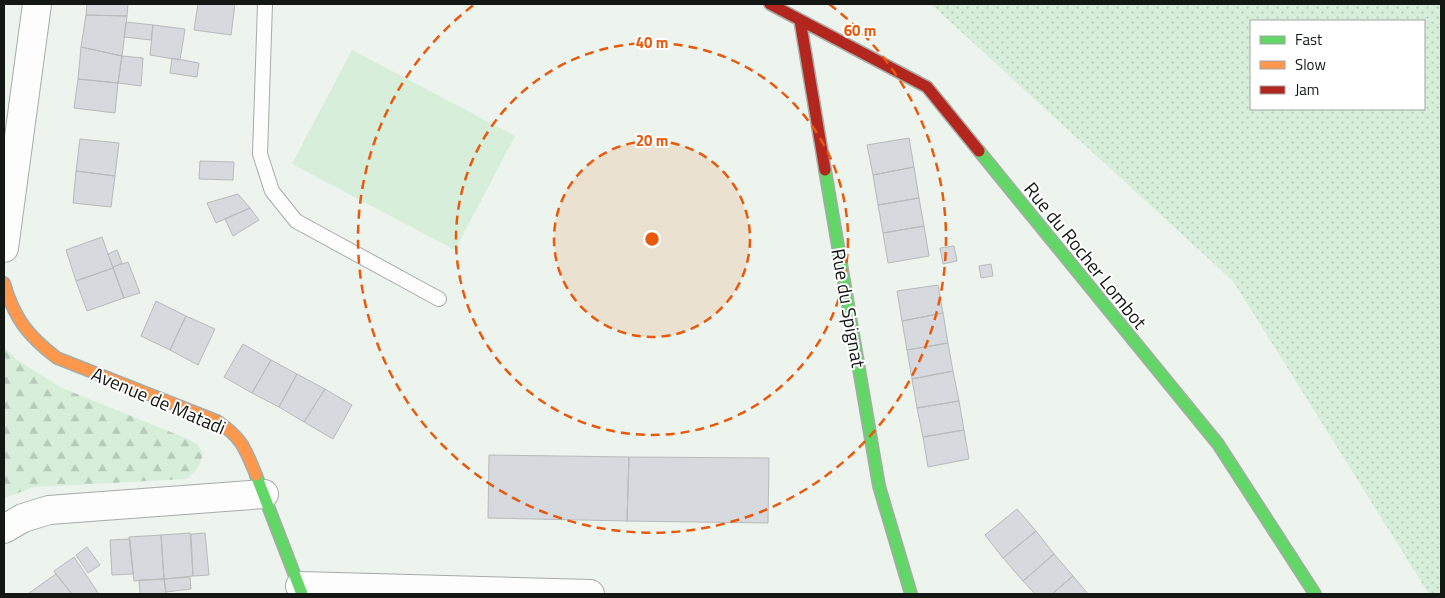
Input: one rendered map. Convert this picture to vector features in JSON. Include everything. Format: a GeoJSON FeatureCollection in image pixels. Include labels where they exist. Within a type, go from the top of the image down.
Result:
{"type":"FeatureCollection","features":[{"type":"Feature","properties":{"kind":"street"},"geometry":{"type":"LineString","coordinates":[[4,248],[37,4]]}},
{"type":"Feature","properties":{"kind":"street","name":"Rue du Rocher Lombot"},"geometry":{"type":"LineString","coordinates":[[770,4],[927,87],[1218,444],[1315,594]]}},
{"type":"Feature","properties":{"kind":"street","name":"Rue du Spignat"},"geometry":{"type":"LineString","coordinates":[[800,20],[879,486],[911,594]]}},
{"type":"Feature","properties":{"kind":"street","name":"Avenue de Matadi"},"geometry":{"type":"LineString","coordinates":[[4,283],[8,298],[20,324],[39,344],[57,358],[217,421],[233,432],[246,446],[301,590]]}},
{"type":"Feature","properties":{"kind":"street"},"geometry":{"type":"LineString","coordinates":[[4,528],[23,518],[49,510],[264,494]]}},
{"type":"Feature","properties":{"kind":"street"},"geometry":{"type":"LineString","coordinates":[[301,590],[590,594]]}},
{"type":"Feature","properties":{"kind":"lane"},"geometry":{"type":"LineString","coordinates":[[265,4],[260,154],[272,191],[296,221],[439,299]]}},
{"type":"Feature","properties":{"kind":"green space"},"geometry":{"type":"Polygon","coordinates":[[[931,4],[1441,4],[1441,594],[1429,594],[1233,281],[931,4]]]}},
{"type":"Feature","properties":{"kind":"green space"},"geometry":{"type":"Polygon","coordinates":[[[352,50],[515,136],[455,250],[292,164],[352,50]]]}},
{"type":"Feature","properties":{"kind":"green space"},"geometry":{"type":"Polygon","coordinates":[[[4,345],[17,360],[62,388],[188,439],[198,445],[203,454],[197,468],[186,479],[34,487],[4,498],[4,345]]]}},
{"type":"Feature","properties":{"kind":"building"},"geometry":{"type":"Polygon","coordinates":[[[87,4],[128,4],[127,16],[86,15],[87,4]]]}},
{"type":"Feature","properties":{"kind":"building"},"geometry":{"type":"Polygon","coordinates":[[[198,4],[235,4],[231,35],[194,30],[198,4]]]}},
{"type":"Feature","properties":{"kind":"building"},"geometry":{"type":"Polygon","coordinates":[[[86,15],[127,16],[122,56],[81,47],[86,15]]]}},
{"type":"Feature","properties":{"kind":"building"},"geometry":{"type":"Polygon","coordinates":[[[126,22],[153,25],[151,40],[124,37],[126,22]]]}},
{"type":"Feature","properties":{"kind":"building"},"geometry":{"type":"Polygon","coordinates":[[[153,25],[185,29],[180,60],[150,55],[153,25]]]}},
{"type":"Feature","properties":{"kind":"building"},"geometry":{"type":"Polygon","coordinates":[[[81,47],[122,56],[118,83],[78,79],[81,47]]]}},
{"type":"Feature","properties":{"kind":"building"},"geometry":{"type":"Polygon","coordinates":[[[122,56],[143,58],[141,86],[118,83],[122,56]]]}},
{"type":"Feature","properties":{"kind":"building"},"geometry":{"type":"Polygon","coordinates":[[[172,58],[199,63],[197,77],[170,73],[172,58]]]}},
{"type":"Feature","properties":{"kind":"building"},"geometry":{"type":"Polygon","coordinates":[[[78,79],[118,83],[115,113],[74,108],[78,79]]]}},
{"type":"Feature","properties":{"kind":"building"},"geometry":{"type":"Polygon","coordinates":[[[909,138],[914,167],[873,175],[867,145],[909,138]]]}},
{"type":"Feature","properties":{"kind":"building"},"geometry":{"type":"Polygon","coordinates":[[[80,139],[119,143],[115,176],[76,171],[80,139]]]}},
{"type":"Feature","properties":{"kind":"building"},"geometry":{"type":"Polygon","coordinates":[[[200,161],[234,162],[233,180],[199,179],[200,161]]]}},
{"type":"Feature","properties":{"kind":"building"},"geometry":{"type":"Polygon","coordinates":[[[914,167],[919,198],[878,205],[873,175],[914,167]]]}},
{"type":"Feature","properties":{"kind":"building"},"geometry":{"type":"Polygon","coordinates":[[[76,171],[115,176],[111,207],[73,203],[76,171]]]}},
{"type":"Feature","properties":{"kind":"building"},"geometry":{"type":"Polygon","coordinates":[[[238,194],[250,208],[216,223],[207,203],[238,194]]]}},
{"type":"Feature","properties":{"kind":"building"},"geometry":{"type":"Polygon","coordinates":[[[919,198],[924,226],[883,233],[878,205],[919,198]]]}},
{"type":"Feature","properties":{"kind":"building"},"geometry":{"type":"Polygon","coordinates":[[[250,208],[259,220],[233,236],[225,219],[250,208]]]}},
{"type":"Feature","properties":{"kind":"building"},"geometry":{"type":"Polygon","coordinates":[[[924,226],[929,256],[888,263],[883,233],[924,226]]]}},
{"type":"Feature","properties":{"kind":"building"},"geometry":{"type":"Polygon","coordinates":[[[102,237],[113,268],[76,281],[66,250],[102,237]]]}},
{"type":"Feature","properties":{"kind":"building"},"geometry":{"type":"Polygon","coordinates":[[[954,246],[957,261],[943,264],[940,248],[954,246]]]}},
{"type":"Feature","properties":{"kind":"building"},"geometry":{"type":"Polygon","coordinates":[[[117,250],[122,263],[113,267],[108,254],[117,250]]]}},
{"type":"Feature","properties":{"kind":"building"},"geometry":{"type":"Polygon","coordinates":[[[128,262],[140,293],[124,298],[113,267],[128,262]]]}},
{"type":"Feature","properties":{"kind":"building"},"geometry":{"type":"Polygon","coordinates":[[[991,264],[993,276],[981,278],[979,266],[991,264]]]}},
{"type":"Feature","properties":{"kind":"building"},"geometry":{"type":"Polygon","coordinates":[[[113,268],[124,298],[87,311],[76,281],[113,268]]]}},
{"type":"Feature","properties":{"kind":"building"},"geometry":{"type":"Polygon","coordinates":[[[938,285],[943,313],[902,321],[897,291],[938,285]]]}},
{"type":"Feature","properties":{"kind":"building"},"geometry":{"type":"Polygon","coordinates":[[[156,301],[186,316],[170,350],[141,336],[156,301]]]}},
{"type":"Feature","properties":{"kind":"building"},"geometry":{"type":"Polygon","coordinates":[[[943,313],[948,343],[907,350],[902,321],[943,313]]]}},
{"type":"Feature","properties":{"kind":"building"},"geometry":{"type":"Polygon","coordinates":[[[186,316],[215,329],[198,365],[170,350],[186,316]]]}},
{"type":"Feature","properties":{"kind":"building"},"geometry":{"type":"Polygon","coordinates":[[[948,343],[953,371],[912,379],[907,350],[948,343]]]}},
{"type":"Feature","properties":{"kind":"building"},"geometry":{"type":"Polygon","coordinates":[[[243,344],[271,360],[252,393],[224,377],[243,344]]]}},
{"type":"Feature","properties":{"kind":"building"},"geometry":{"type":"Polygon","coordinates":[[[271,360],[297,374],[279,407],[252,393],[271,360]]]}},
{"type":"Feature","properties":{"kind":"building"},"geometry":{"type":"Polygon","coordinates":[[[953,371],[959,401],[917,408],[912,379],[953,371]]]}},
{"type":"Feature","properties":{"kind":"building"},"geometry":{"type":"Polygon","coordinates":[[[297,374],[325,389],[304,422],[279,407],[297,374]]]}},
{"type":"Feature","properties":{"kind":"building"},"geometry":{"type":"Polygon","coordinates":[[[325,389],[352,405],[333,439],[304,422],[325,389]]]}},
{"type":"Feature","properties":{"kind":"building"},"geometry":{"type":"Polygon","coordinates":[[[959,401],[964,430],[923,437],[917,408],[959,401]]]}},
{"type":"Feature","properties":{"kind":"building"},"geometry":{"type":"Polygon","coordinates":[[[964,430],[969,459],[928,467],[923,437],[964,430]]]}},
{"type":"Feature","properties":{"kind":"building"},"geometry":{"type":"Polygon","coordinates":[[[489,455],[629,457],[627,521],[488,518],[489,455]]]}},
{"type":"Feature","properties":{"kind":"building"},"geometry":{"type":"Polygon","coordinates":[[[629,457],[769,458],[768,523],[627,521],[629,457]]]}},
{"type":"Feature","properties":{"kind":"building"},"geometry":{"type":"Polygon","coordinates":[[[1017,509],[1036,531],[1003,558],[985,535],[1017,509]]]}},
{"type":"Feature","properties":{"kind":"building"},"geometry":{"type":"Polygon","coordinates":[[[1036,531],[1054,554],[1023,581],[1003,558],[1036,531]]]}},
{"type":"Feature","properties":{"kind":"building"},"geometry":{"type":"Polygon","coordinates":[[[190,533],[193,576],[164,579],[161,535],[190,533]]]}},
{"type":"Feature","properties":{"kind":"building"},"geometry":{"type":"Polygon","coordinates":[[[205,533],[209,575],[193,576],[191,534],[205,533]]]}},
{"type":"Feature","properties":{"kind":"building"},"geometry":{"type":"Polygon","coordinates":[[[161,535],[164,579],[134,581],[129,537],[161,535]]]}},
{"type":"Feature","properties":{"kind":"building"},"geometry":{"type":"Polygon","coordinates":[[[130,539],[133,574],[112,575],[110,540],[130,539]]]}},
{"type":"Feature","properties":{"kind":"building"},"geometry":{"type":"Polygon","coordinates":[[[87,547],[100,565],[88,573],[76,555],[87,547]]]}},
{"type":"Feature","properties":{"kind":"building"},"geometry":{"type":"Polygon","coordinates":[[[1054,554],[1073,576],[1052,594],[1035,594],[1023,581],[1054,554]]]}},
{"type":"Feature","properties":{"kind":"building"},"geometry":{"type":"Polygon","coordinates":[[[74,557],[99,594],[72,594],[56,574],[54,571],[74,557]]]}},
{"type":"Feature","properties":{"kind":"building"},"geometry":{"type":"Polygon","coordinates":[[[56,574],[72,594],[29,593],[56,574]]]}},
{"type":"Feature","properties":{"kind":"building"},"geometry":{"type":"Polygon","coordinates":[[[1073,576],[1088,594],[1052,594],[1073,576]]]}},
{"type":"Feature","properties":{"kind":"building"},"geometry":{"type":"Polygon","coordinates":[[[190,577],[191,589],[166,592],[164,579],[190,577]]]}},
{"type":"Feature","properties":{"kind":"building"},"geometry":{"type":"Polygon","coordinates":[[[164,579],[166,594],[140,594],[139,580],[164,579]]]}},
{"type":"Feature","properties":{"kind":"traffic: fast"},"geometry":{"type":"LineString","coordinates":[[979,151],[1218,444],[1315,594]]}},
{"type":"Feature","properties":{"kind":"traffic: fast"},"geometry":{"type":"LineString","coordinates":[[825,170],[879,486],[911,594]]}},
{"type":"Feature","properties":{"kind":"traffic: fast"},"geometry":{"type":"LineString","coordinates":[[256,475],[302,594]]}},
{"type":"Feature","properties":{"kind":"traffic: slow"},"geometry":{"type":"LineString","coordinates":[[4,283],[12,306],[23,325],[38,342],[57,358],[217,421],[242,444],[256,475]]}},
{"type":"Feature","properties":{"kind":"traffic: jam"},"geometry":{"type":"LineString","coordinates":[[770,4],[927,87],[979,151]]}},
{"type":"Feature","properties":{"kind":"traffic: jam"},"geometry":{"type":"LineString","coordinates":[[800,20],[825,170]]}}]}
